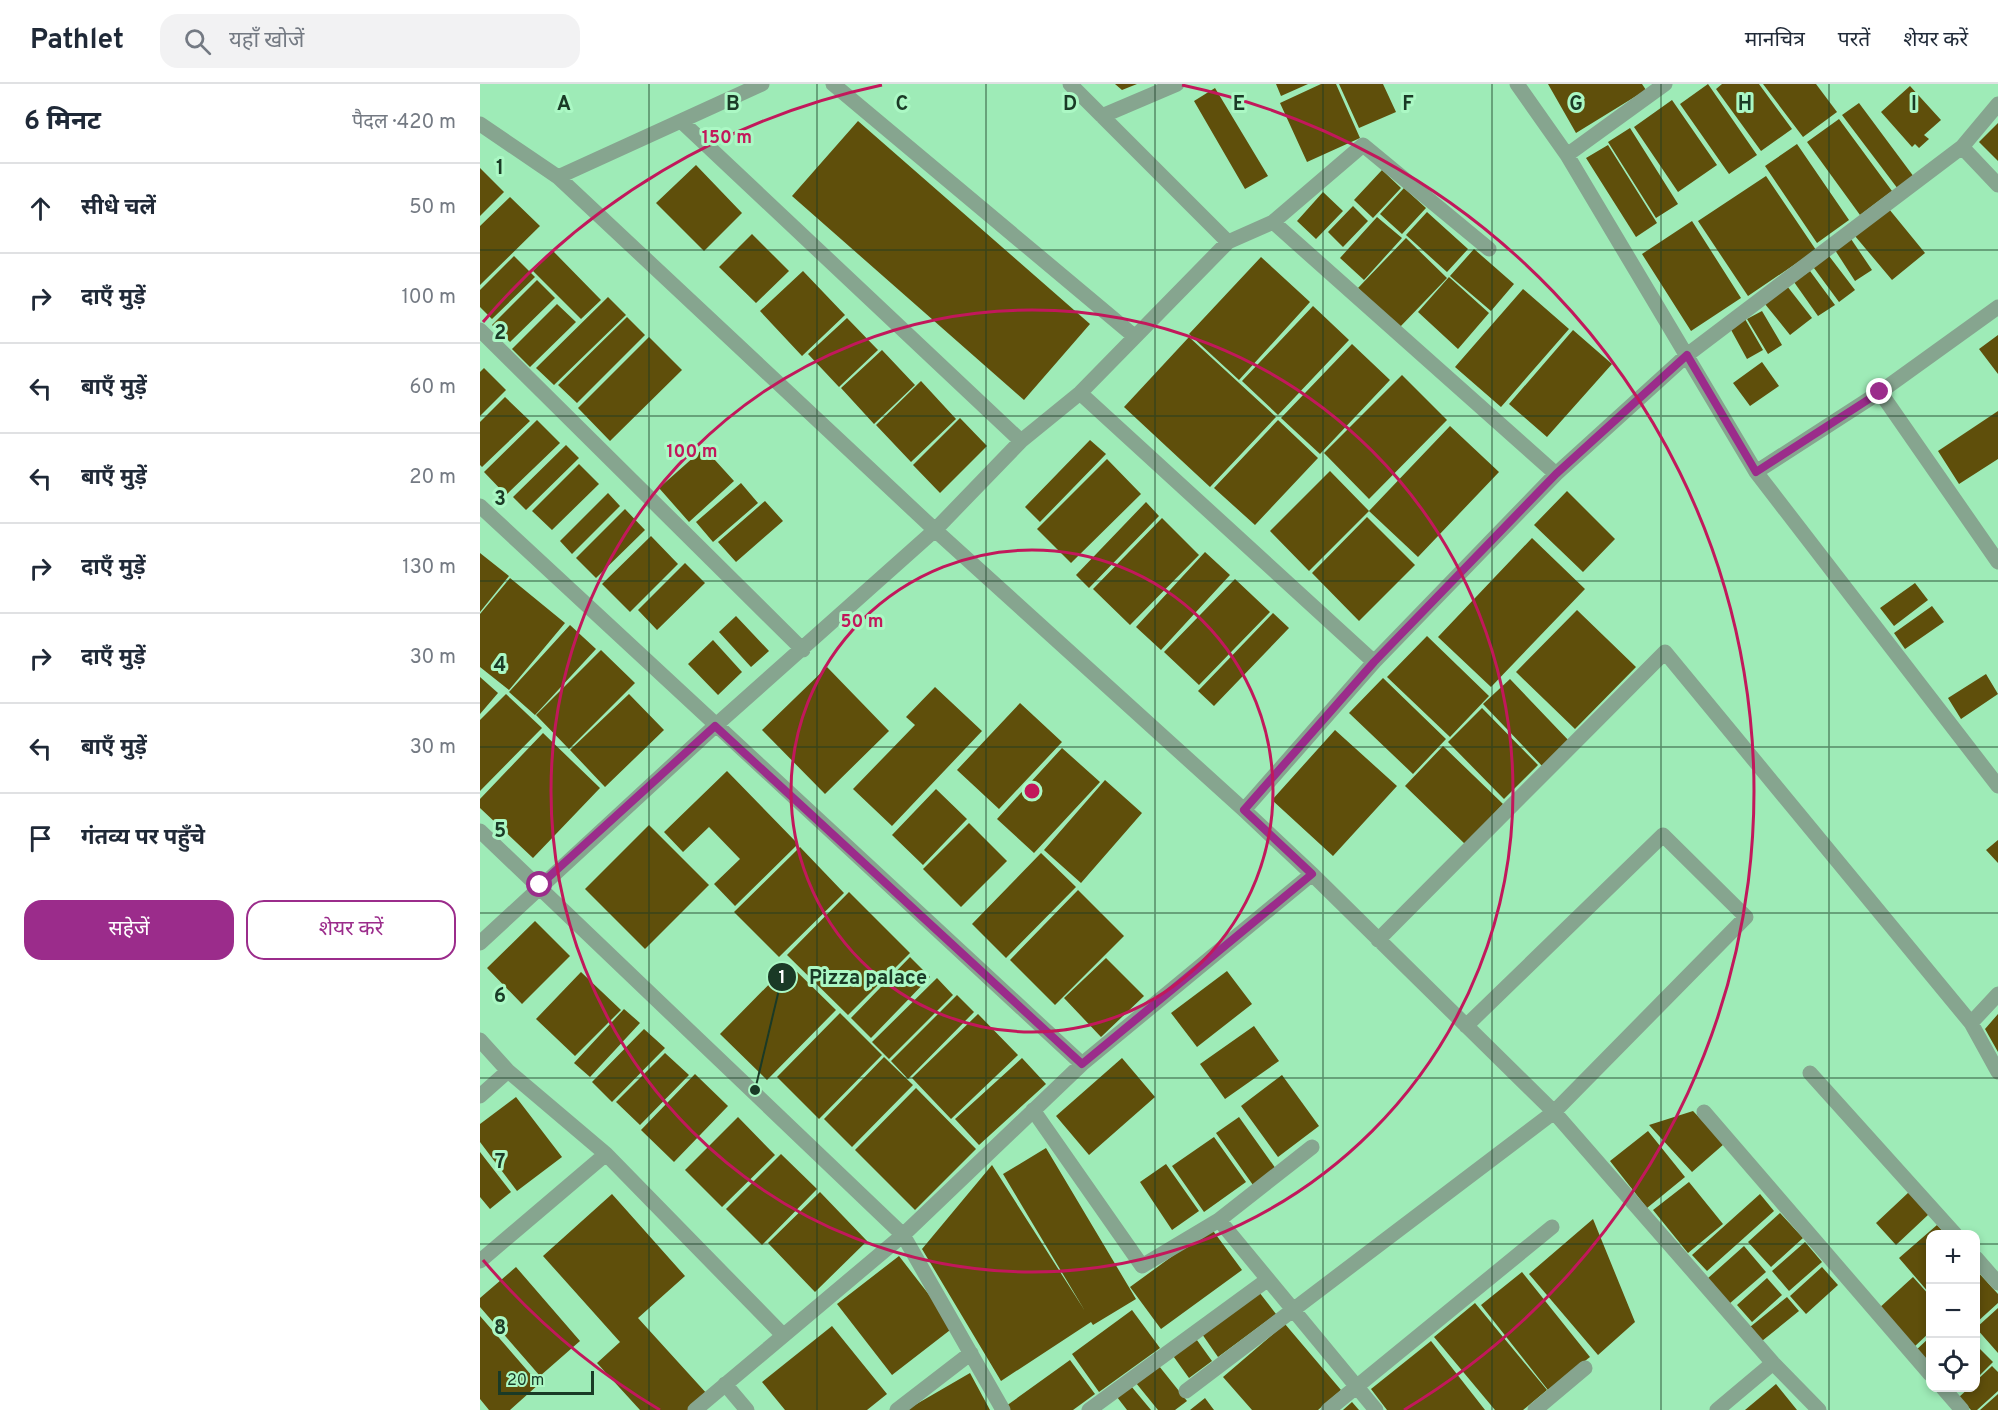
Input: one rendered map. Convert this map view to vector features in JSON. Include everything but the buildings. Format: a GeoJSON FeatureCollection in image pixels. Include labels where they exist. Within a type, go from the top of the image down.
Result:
{"type":"FeatureCollection","features":[{"type":"Feature","properties":{"kind":"street"},"geometry":{"type":"LineString","coordinates":[[558,177],[762,84]]}},
{"type":"Feature","properties":{"kind":"street"},"geometry":{"type":"LineString","coordinates":[[833,84],[1134,336]]}},
{"type":"Feature","properties":{"kind":"street"},"geometry":{"type":"LineString","coordinates":[[1070,84],[1228,242]]}},
{"type":"Feature","properties":{"kind":"street"},"geometry":{"type":"LineString","coordinates":[[1102,116],[1177,84]]}},
{"type":"Feature","properties":{"kind":"street"},"geometry":{"type":"LineString","coordinates":[[1517,84],[1568,155],[1756,472],[1997,781]]}},
{"type":"Feature","properties":{"kind":"street"},"geometry":{"type":"LineString","coordinates":[[1568,155],[1665,84]]}},
{"type":"Feature","properties":{"kind":"street"},"geometry":{"type":"LineString","coordinates":[[1244,810],[1374,662],[1556,474],[1687,355],[1962,147],[1998,104]]}},
{"type":"Feature","properties":{"kind":"street"},"geometry":{"type":"LineString","coordinates":[[681,121],[1021,441]]}},
{"type":"Feature","properties":{"kind":"street"},"geometry":{"type":"LineString","coordinates":[[480,124],[558,177],[935,530],[1312,874],[1554,1112],[1773,1362],[1819,1410]]}},
{"type":"Feature","properties":{"kind":"street"},"geometry":{"type":"LineString","coordinates":[[480,943],[540,885],[715,726],[935,530],[1021,441],[1080,393],[1228,242],[1274,222],[1363,145],[1489,249]]}},
{"type":"Feature","properties":{"kind":"street"},"geometry":{"type":"LineString","coordinates":[[1962,147],[1998,186]]}},
{"type":"Feature","properties":{"kind":"street"},"geometry":{"type":"LineString","coordinates":[[1274,222],[1556,474]]}},
{"type":"Feature","properties":{"kind":"street"},"geometry":{"type":"LineString","coordinates":[[1756,472],[1880,392],[1998,307]]}},
{"type":"Feature","properties":{"kind":"street"},"geometry":{"type":"LineString","coordinates":[[480,330],[803,650]]}},
{"type":"Feature","properties":{"kind":"street"},"geometry":{"type":"LineString","coordinates":[[1880,392],[1998,562]]}},
{"type":"Feature","properties":{"kind":"street"},"geometry":{"type":"LineString","coordinates":[[1080,393],[1374,662]]}},
{"type":"Feature","properties":{"kind":"street"},"geometry":{"type":"LineString","coordinates":[[480,506],[1082,1064]]}},
{"type":"Feature","properties":{"kind":"street"},"geometry":{"type":"LineString","coordinates":[[1378,940],[1665,652],[1971,1023],[1998,1072]]}},
{"type":"Feature","properties":{"kind":"street"},"geometry":{"type":"LineString","coordinates":[[480,831],[540,885],[903,1235],[1003,1410]]}},
{"type":"Feature","properties":{"kind":"street"},"geometry":{"type":"LineString","coordinates":[[1186,1391],[1554,1112],[1746,917],[1663,835],[1466,1026]]}},
{"type":"Feature","properties":{"kind":"street"},"geometry":{"type":"LineString","coordinates":[[695,1410],[782,1334],[903,1235],[1082,1064],[1312,874]]}},
{"type":"Feature","properties":{"kind":"street"},"geometry":{"type":"LineString","coordinates":[[1971,1023],[1998,994]]}},
{"type":"Feature","properties":{"kind":"street"},"geometry":{"type":"LineString","coordinates":[[480,1040],[508,1071],[606,1154],[782,1334]]}},
{"type":"Feature","properties":{"kind":"street"},"geometry":{"type":"LineString","coordinates":[[480,1096],[508,1071]]}},
{"type":"Feature","properties":{"kind":"street"},"geometry":{"type":"LineString","coordinates":[[1810,1073],[1951,1230]]}},
{"type":"Feature","properties":{"kind":"street"},"geometry":{"type":"LineString","coordinates":[[1033,1110],[1142,1266],[1219,1220],[1312,1147]]}},
{"type":"Feature","properties":{"kind":"street"},"geometry":{"type":"LineString","coordinates":[[1704,1112],[1926,1369]]}},
{"type":"Feature","properties":{"kind":"street"},"geometry":{"type":"LineString","coordinates":[[480,1262],[606,1154]]}},
{"type":"Feature","properties":{"kind":"street"},"geometry":{"type":"LineString","coordinates":[[1219,1220],[1376,1410]]}},
{"type":"Feature","properties":{"kind":"street"},"geometry":{"type":"LineString","coordinates":[[1328,1410],[1551,1227]]}},
{"type":"Feature","properties":{"kind":"street"},"geometry":{"type":"LineString","coordinates":[[1980,1263],[1998,1283]]}},
{"type":"Feature","properties":{"kind":"street"},"geometry":{"type":"LineString","coordinates":[[1089,1410],[1267,1280]]}},
{"type":"Feature","properties":{"kind":"street"},"geometry":{"type":"LineString","coordinates":[[897,1410],[971,1353]]}},
{"type":"Feature","properties":{"kind":"street"},"geometry":{"type":"LineString","coordinates":[[1717,1410],[1773,1362]]}},
{"type":"Feature","properties":{"kind":"street"},"geometry":{"type":"LineString","coordinates":[[1534,1410],[1585,1368]]}},
{"type":"Feature","properties":{"kind":"street"},"geometry":{"type":"LineString","coordinates":[[725,1384],[747,1410]]}},
{"type":"Feature","properties":{"kind":"street"},"geometry":{"type":"LineString","coordinates":[[1946,1392],[1962,1410]]}},
{"type":"Feature","properties":{"kind":"place","name":"Pizza palace"},"geometry":{"type":"Point","coordinates":[755,1090]}},
{"type":"Feature","properties":{"kind":"route"},"geometry":{"type":"LineString","coordinates":[[540,885],[715,726],[1082,1064],[1312,874],[1244,810],[1374,662],[1556,474],[1687,355],[1756,472],[1880,392]]}}]}
